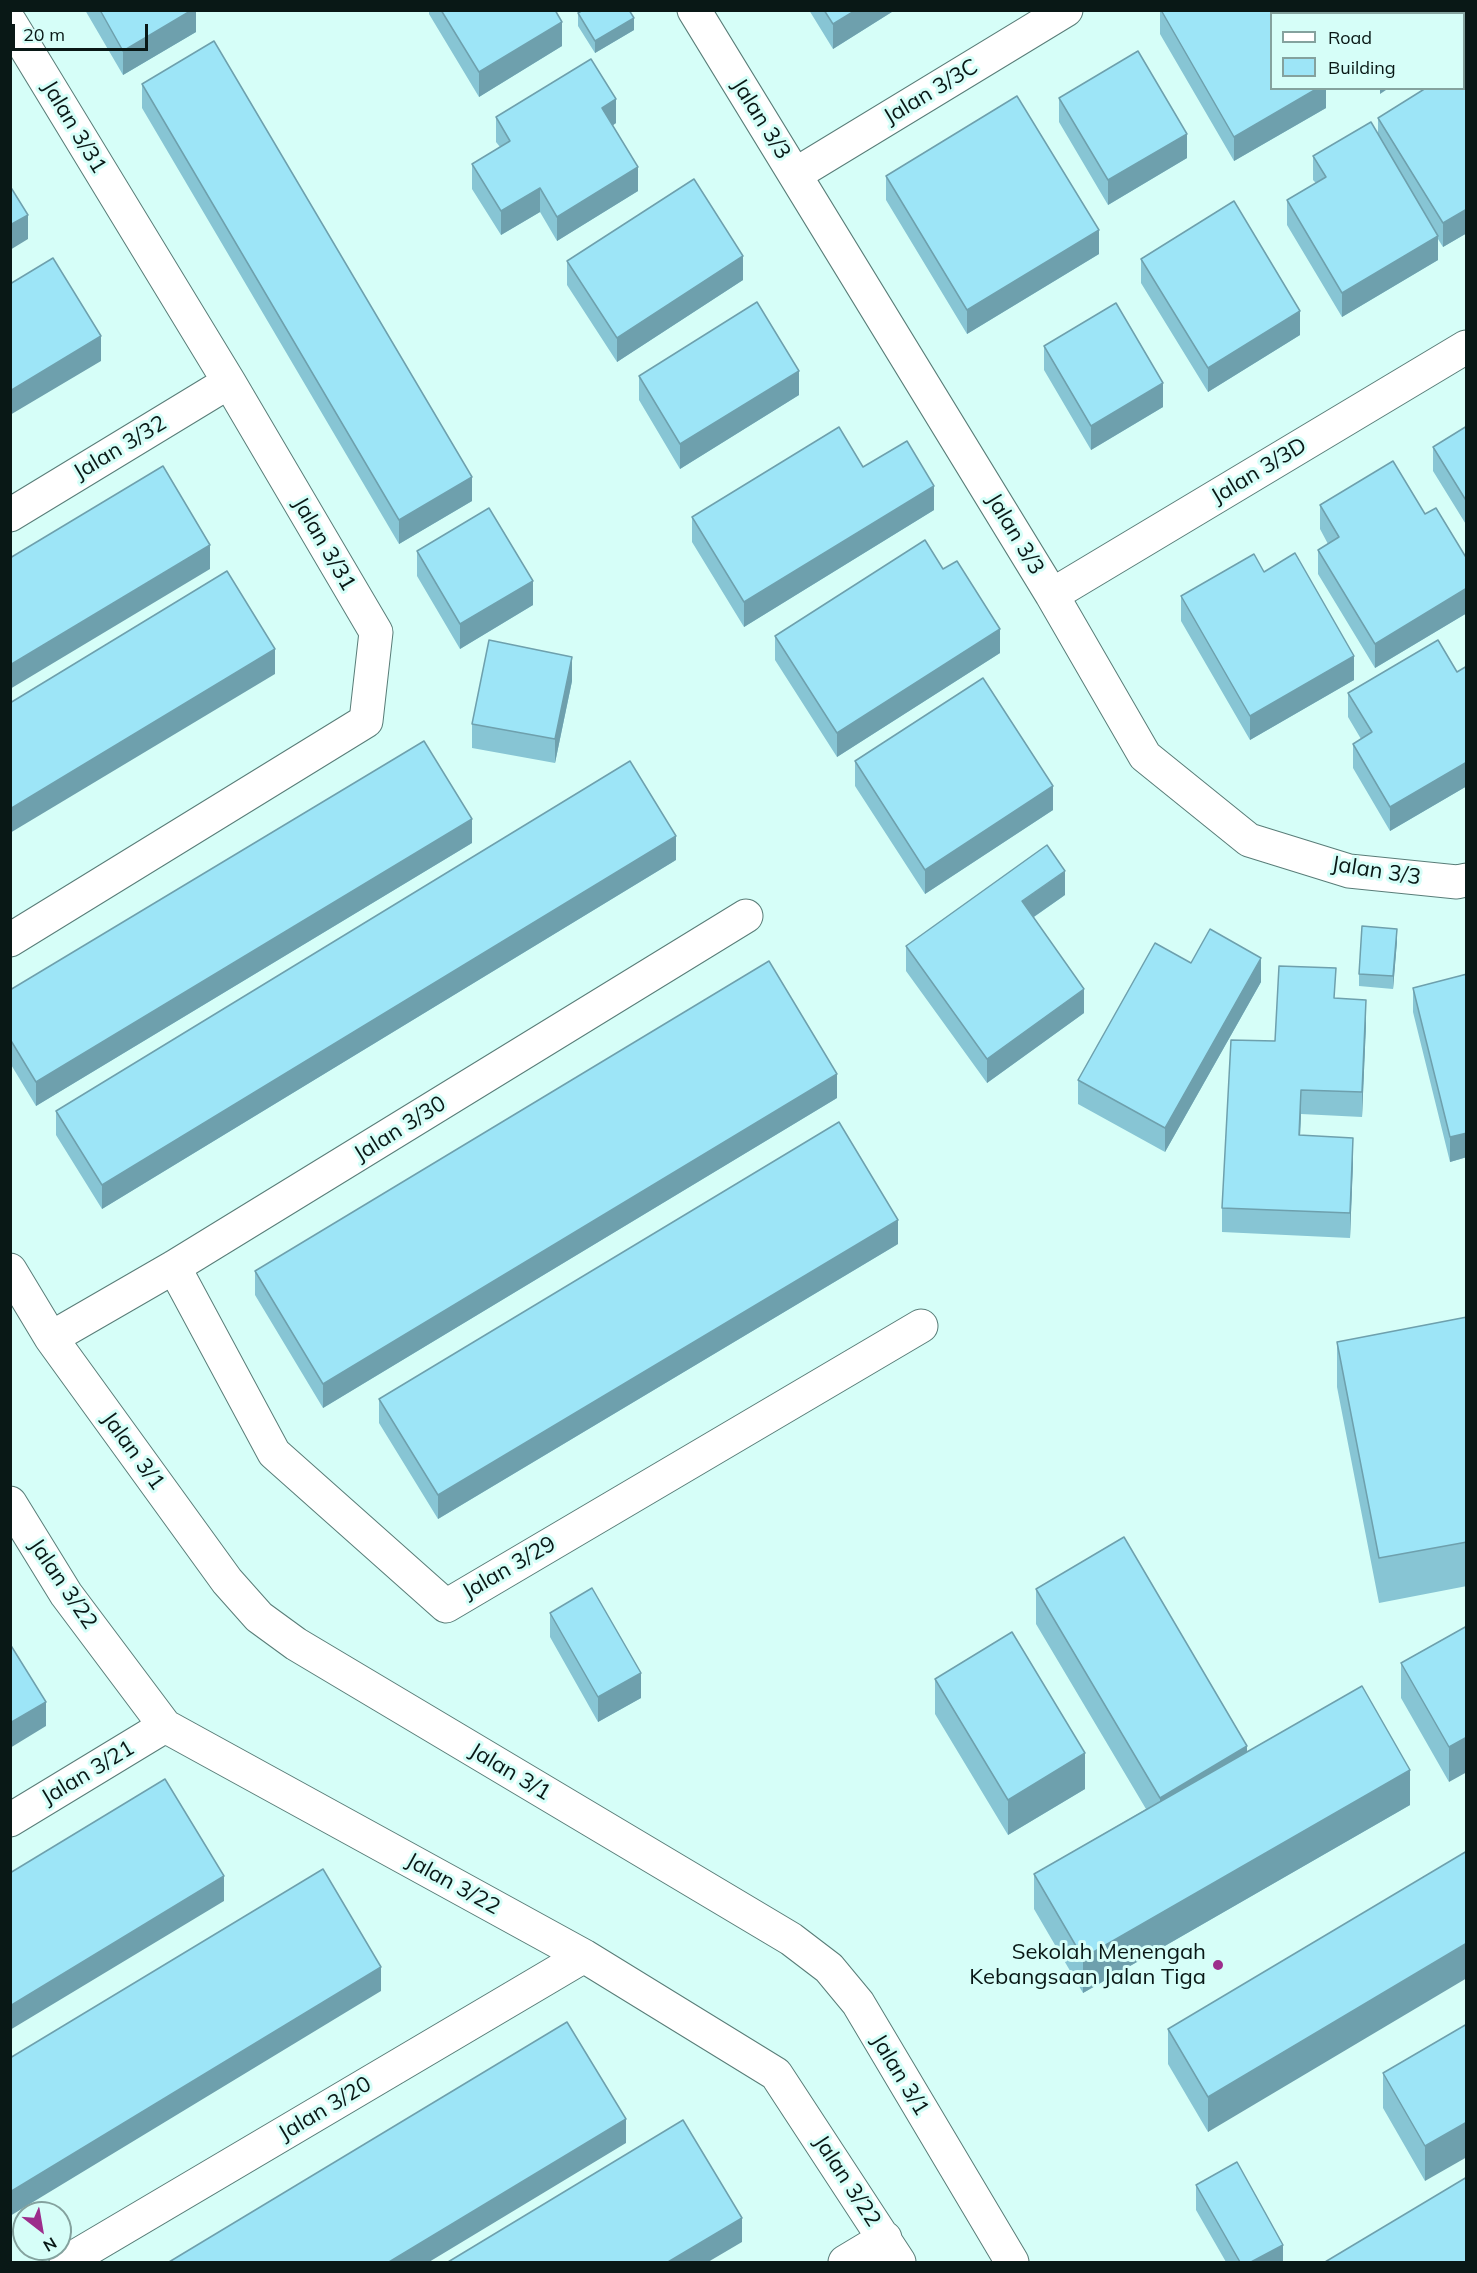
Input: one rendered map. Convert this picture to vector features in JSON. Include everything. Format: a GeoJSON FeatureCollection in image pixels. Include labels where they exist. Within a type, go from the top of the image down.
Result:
{"type":"FeatureCollection","features":[{"type":"Feature","properties":{"kind":"street","name":"Jalan 3/3"},"geometry":{"type":"LineString","coordinates":[[693,10],[1052,595],[1145,756],[1249,840],[1350,871],[1457,882],[1467,880]]}},
{"type":"Feature","properties":{"kind":"street","name":"Jalan 3/3C"},"geometry":{"type":"LineString","coordinates":[[795,174],[1066,10]]}},
{"type":"Feature","properties":{"kind":"street","name":"Jalan 3/31"},"geometry":{"type":"LineString","coordinates":[[10,22],[19,57],[229,382],[376,632],[366,721],[10,940]]}},
{"type":"Feature","properties":{"kind":"street","name":"Jalan 3/3D"},"geometry":{"type":"LineString","coordinates":[[1052,595],[1467,347]]}},
{"type":"Feature","properties":{"kind":"street","name":"Jalan 3/32"},"geometry":{"type":"LineString","coordinates":[[10,515],[229,382]]}},
{"type":"Feature","properties":{"kind":"street","name":"Jalan 3/30"},"geometry":{"type":"LineString","coordinates":[[51,1338],[174,1267],[746,916]]}},
{"type":"Feature","properties":{"kind":"street","name":"Jalan 3/29"},"geometry":{"type":"LineString","coordinates":[[174,1267],[274,1453],[446,1606],[921,1326]]}},
{"type":"Feature","properties":{"kind":"street","name":"Jalan 3/1"},"geometry":{"type":"LineString","coordinates":[[10,1270],[51,1338],[227,1581],[259,1617],[296,1644],[791,1940],[830,1968],[858,2003],[1012,2262]]}},
{"type":"Feature","properties":{"kind":"street","name":"Jalan 3/22"},"geometry":{"type":"LineString","coordinates":[[10,1503],[66,1594],[165,1726],[585,1956],[776,2074],[892,2250]]}},
{"type":"Feature","properties":{"kind":"street","name":"Jalan 3/21"},"geometry":{"type":"LineString","coordinates":[[10,1820],[165,1726]]}},
{"type":"Feature","properties":{"kind":"street","name":"Jalan 3/20"},"geometry":{"type":"LineString","coordinates":[[66,2262],[585,1956]]}},
{"type":"Feature","properties":{"kind":"street"},"geometry":{"type":"LineString","coordinates":[[845,2262],[892,2250]]}},
{"type":"Feature","properties":{"kind":"building"},"geometry":{"type":"Polygon","coordinates":[[[100,10],[192,10],[123,51],[100,10]]]}},
{"type":"Feature","properties":{"kind":"building"},"geometry":{"type":"Polygon","coordinates":[[[441,10],[555,10],[562,22],[479,72],[441,10]]]}},
{"type":"Feature","properties":{"kind":"building"},"geometry":{"type":"Polygon","coordinates":[[[583,10],[629,10],[634,18],[595,41],[578,13],[583,10]]]}},
{"type":"Feature","properties":{"kind":"building"},"geometry":{"type":"Polygon","coordinates":[[[824,10],[856,10],[833,24],[824,10]]]}},
{"type":"Feature","properties":{"kind":"building"},"geometry":{"type":"Polygon","coordinates":[[[1161,10],[1283,10],[1284,12],[1270,12],[1270,90],[1315,90],[1234,137],[1161,10]]]}},
{"type":"Feature","properties":{"kind":"building"},"geometry":{"type":"Polygon","coordinates":[[[1344,10],[1467,10],[1467,18],[1465,19],[1465,12],[1345,12],[1344,10]]]}},
{"type":"Feature","properties":{"kind":"building"},"geometry":{"type":"Polygon","coordinates":[[[214,41],[472,477],[399,520],[142,84],[214,41]]]}},
{"type":"Feature","properties":{"kind":"building"},"geometry":{"type":"Polygon","coordinates":[[[1138,51],[1187,134],[1108,180],[1059,98],[1138,51]]]}},
{"type":"Feature","properties":{"kind":"building"},"geometry":{"type":"Polygon","coordinates":[[[591,59],[616,99],[602,108],[638,167],[557,217],[540,188],[501,211],[472,164],[510,141],[496,117],[591,59]]]}},
{"type":"Feature","properties":{"kind":"building"},"geometry":{"type":"Polygon","coordinates":[[[1467,64],[1467,209],[1443,223],[1378,118],[1423,90],[1465,90],[1465,65],[1467,64]]]}},
{"type":"Feature","properties":{"kind":"building"},"geometry":{"type":"Polygon","coordinates":[[[1017,96],[1099,230],[967,310],[886,176],[1017,96]]]}},
{"type":"Feature","properties":{"kind":"building"},"geometry":{"type":"Polygon","coordinates":[[[1371,122],[1438,236],[1342,293],[1287,200],[1326,177],[1313,156],[1371,122]]]}},
{"type":"Feature","properties":{"kind":"building"},"geometry":{"type":"Polygon","coordinates":[[[694,179],[743,256],[617,338],[567,261],[694,179]]]}},
{"type":"Feature","properties":{"kind":"building"},"geometry":{"type":"Polygon","coordinates":[[[10,186],[28,215],[10,225],[10,186]]]}},
{"type":"Feature","properties":{"kind":"building"},"geometry":{"type":"Polygon","coordinates":[[[1234,201],[1300,311],[1208,368],[1141,259],[1234,201]]]}},
{"type":"Feature","properties":{"kind":"building"},"geometry":{"type":"Polygon","coordinates":[[[53,258],[101,336],[10,391],[10,284],[53,258]]]}},
{"type":"Feature","properties":{"kind":"building"},"geometry":{"type":"Polygon","coordinates":[[[757,302],[799,371],[680,444],[639,376],[757,302]]]}},
{"type":"Feature","properties":{"kind":"building"},"geometry":{"type":"Polygon","coordinates":[[[1116,303],[1163,383],[1091,426],[1044,346],[1116,303]]]}},
{"type":"Feature","properties":{"kind":"building"},"geometry":{"type":"Polygon","coordinates":[[[1467,426],[1467,502],[1433,447],[1467,426]]]}},
{"type":"Feature","properties":{"kind":"building"},"geometry":{"type":"Polygon","coordinates":[[[839,427],[863,467],[907,441],[934,486],[744,602],[692,517],[839,427]]]}},
{"type":"Feature","properties":{"kind":"building"},"geometry":{"type":"Polygon","coordinates":[[[1393,461],[1425,514],[1436,508],[1467,559],[1467,588],[1375,644],[1318,550],[1339,537],[1320,505],[1393,461]]]}},
{"type":"Feature","properties":{"kind":"building"},"geometry":{"type":"Polygon","coordinates":[[[163,466],[210,545],[10,665],[10,558],[163,466]]]}},
{"type":"Feature","properties":{"kind":"building"},"geometry":{"type":"Polygon","coordinates":[[[489,508],[533,581],[460,624],[417,551],[489,508]]]}},
{"type":"Feature","properties":{"kind":"building"},"geometry":{"type":"Polygon","coordinates":[[[925,540],[943,569],[957,561],[1000,629],[837,733],[775,636],[925,540]]]}},
{"type":"Feature","properties":{"kind":"building"},"geometry":{"type":"Polygon","coordinates":[[[1295,553],[1354,656],[1250,716],[1181,596],[1254,554],[1264,572],[1295,553]]]}},
{"type":"Feature","properties":{"kind":"building"},"geometry":{"type":"Polygon","coordinates":[[[227,571],[275,649],[10,809],[10,703],[227,571]]]}},
{"type":"Feature","properties":{"kind":"building"},"geometry":{"type":"Polygon","coordinates":[[[489,640],[572,657],[555,739],[472,724],[489,640]]]}},
{"type":"Feature","properties":{"kind":"building"},"geometry":{"type":"Polygon","coordinates":[[[1438,640],[1457,672],[1467,666],[1467,762],[1390,807],[1353,744],[1372,732],[1348,693],[1438,640]]]}},
{"type":"Feature","properties":{"kind":"building"},"geometry":{"type":"Polygon","coordinates":[[[983,678],[1053,786],[925,870],[855,761],[983,678]]]}},
{"type":"Feature","properties":{"kind":"building"},"geometry":{"type":"Polygon","coordinates":[[[424,741],[472,819],[36,1082],[10,1039],[10,990],[424,741]]]}},
{"type":"Feature","properties":{"kind":"building"},"geometry":{"type":"Polygon","coordinates":[[[630,761],[676,836],[102,1185],[56,1111],[630,761]]]}},
{"type":"Feature","properties":{"kind":"building"},"geometry":{"type":"Polygon","coordinates":[[[1047,845],[1065,871],[1022,901],[1084,989],[987,1059],[906,946],[1047,845]]]}},
{"type":"Feature","properties":{"kind":"building"},"geometry":{"type":"Polygon","coordinates":[[[1362,926],[1397,929],[1393,976],[1359,974],[1362,926]]]}},
{"type":"Feature","properties":{"kind":"building"},"geometry":{"type":"Polygon","coordinates":[[[1210,929],[1261,958],[1165,1128],[1078,1080],[1155,943],[1191,963],[1210,929]]]}},
{"type":"Feature","properties":{"kind":"building"},"geometry":{"type":"Polygon","coordinates":[[[769,961],[837,1074],[323,1384],[255,1271],[769,961]]]}},
{"type":"Feature","properties":{"kind":"building"},"geometry":{"type":"Polygon","coordinates":[[[1279,966],[1336,968],[1334,998],[1366,1000],[1362,1092],[1301,1090],[1299,1135],[1353,1138],[1350,1213],[1222,1208],[1231,1040],[1275,1041],[1279,966]]]}},
{"type":"Feature","properties":{"kind":"building"},"geometry":{"type":"Polygon","coordinates":[[[1467,974],[1467,1133],[1450,1137],[1413,988],[1467,974]]]}},
{"type":"Feature","properties":{"kind":"building"},"geometry":{"type":"Polygon","coordinates":[[[839,1122],[898,1220],[438,1495],[379,1399],[839,1122]]]}},
{"type":"Feature","properties":{"kind":"building"},"geometry":{"type":"Polygon","coordinates":[[[1467,1317],[1467,1542],[1379,1558],[1337,1342],[1467,1317]]]}},
{"type":"Feature","properties":{"kind":"building"},"geometry":{"type":"Polygon","coordinates":[[[1124,1537],[1247,1746],[1160,1798],[1036,1589],[1124,1537]]]}},
{"type":"Feature","properties":{"kind":"building"},"geometry":{"type":"Polygon","coordinates":[[[592,1588],[641,1673],[598,1697],[550,1613],[592,1588]]]}},
{"type":"Feature","properties":{"kind":"building"},"geometry":{"type":"Polygon","coordinates":[[[1467,1626],[1467,1737],[1449,1747],[1401,1663],[1467,1626]]]}},
{"type":"Feature","properties":{"kind":"building"},"geometry":{"type":"Polygon","coordinates":[[[1012,1632],[1085,1753],[1008,1800],[935,1679],[1012,1632]]]}},
{"type":"Feature","properties":{"kind":"building"},"geometry":{"type":"Polygon","coordinates":[[[10,1644],[46,1702],[10,1723],[10,1644]]]}},
{"type":"Feature","properties":{"kind":"building"},"geometry":{"type":"Polygon","coordinates":[[[1362,1686],[1410,1770],[1083,1958],[1034,1874],[1362,1686]]]}},
{"type":"Feature","properties":{"kind":"building"},"geometry":{"type":"Polygon","coordinates":[[[165,1779],[224,1876],[10,2006],[10,1873],[165,1779]]]}},
{"type":"Feature","properties":{"kind":"building"},"geometry":{"type":"Polygon","coordinates":[[[1467,1851],[1467,1943],[1208,2097],[1168,2029],[1467,1851]]]}},
{"type":"Feature","properties":{"kind":"building"},"geometry":{"type":"Polygon","coordinates":[[[323,1869],[381,1967],[10,2192],[10,2058],[323,1869]]]}},
{"type":"Feature","properties":{"kind":"building"},"geometry":{"type":"Polygon","coordinates":[[[567,2022],[626,2119],[389,2262],[169,2262],[567,2022]]]}},
{"type":"Feature","properties":{"kind":"building"},"geometry":{"type":"Polygon","coordinates":[[[1467,2024],[1467,2122],[1425,2146],[1383,2073],[1467,2024]]]}},
{"type":"Feature","properties":{"kind":"building"},"geometry":{"type":"Polygon","coordinates":[[[683,2120],[742,2218],[668,2262],[448,2262],[683,2120]]]}},
{"type":"Feature","properties":{"kind":"building"},"geometry":{"type":"Polygon","coordinates":[[[1237,2162],[1283,2245],[1251,2262],[1240,2262],[1196,2185],[1237,2162]]]}},
{"type":"Feature","properties":{"kind":"building"},"geometry":{"type":"Polygon","coordinates":[[[1467,2177],[1467,2262],[1325,2262],[1467,2177]]]}},
{"type":"Feature","properties":{"kind":"place","name":"Sekolah Menengah Kebangsaan Jalan Tiga"},"geometry":{"type":"Point","coordinates":[1218,1965]}}]}
